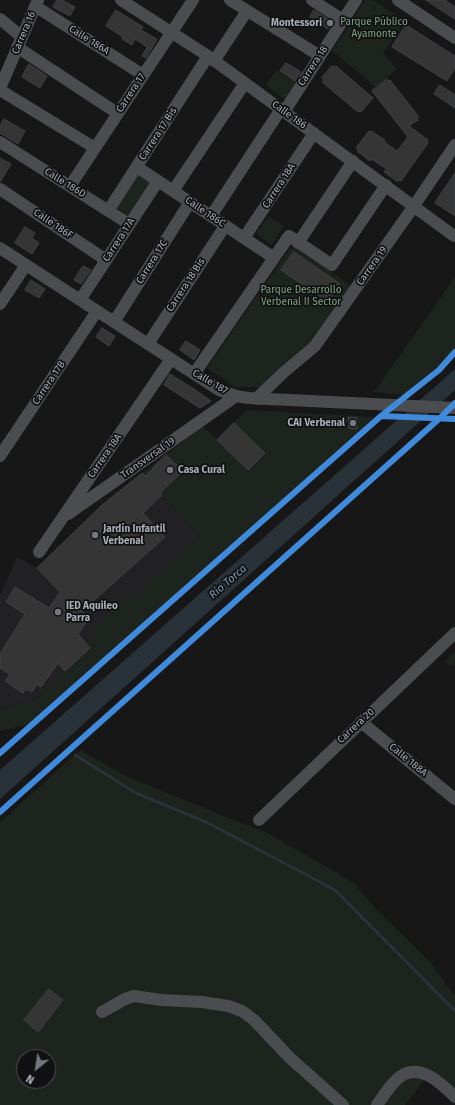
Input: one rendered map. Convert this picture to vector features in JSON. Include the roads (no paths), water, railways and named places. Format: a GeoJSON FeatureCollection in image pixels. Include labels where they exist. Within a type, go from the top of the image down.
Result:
{"type":"FeatureCollection","features":[{"type":"Feature","properties":{"kind":"street","name":"Calle 186"},"geometry":{"type":"LineString","coordinates":[[121,0],[137,4],[171,33],[211,59],[454,236]]}},
{"type":"Feature","properties":{"kind":"street","name":"Carrera 17"},"geometry":{"type":"LineString","coordinates":[[70,186],[193,0]]}},
{"type":"Feature","properties":{"kind":"street"},"geometry":{"type":"LineString","coordinates":[[230,0],[320,56]]}},
{"type":"Feature","properties":{"kind":"street"},"geometry":{"type":"LineString","coordinates":[[312,0],[343,20]]}},
{"type":"Feature","properties":{"kind":"street","name":"Carrera 18"},"geometry":{"type":"LineString","coordinates":[[211,216],[320,56],[356,0]]}},
{"type":"Feature","properties":{"kind":"street"},"geometry":{"type":"LineString","coordinates":[[398,0],[455,38]]}},
{"type":"Feature","properties":{"kind":"street","name":"Carrera 16"},"geometry":{"type":"LineString","coordinates":[[0,89],[37,3]]}},
{"type":"Feature","properties":{"kind":"street","name":"Calle 186A"},"geometry":{"type":"LineString","coordinates":[[37,3],[143,74]]}},
{"type":"Feature","properties":{"kind":"street","name":"Carrera 17 Bis"},"geometry":{"type":"LineString","coordinates":[[108,211],[211,59],[248,11]]}},
{"type":"Feature","properties":{"kind":"street"},"geometry":{"type":"LineString","coordinates":[[0,19],[20,42],[117,113]]}},
{"type":"Feature","properties":{"kind":"street"},"geometry":{"type":"LineString","coordinates":[[173,191],[244,83]]}},
{"type":"Feature","properties":{"kind":"street"},"geometry":{"type":"LineString","coordinates":[[0,89],[95,148]]}},
{"type":"Feature","properties":{"kind":"street","name":"Carrera 18A"},"geometry":{"type":"LineString","coordinates":[[244,238],[314,133]]}},
{"type":"Feature","properties":{"kind":"street","name":"Calle 186D"},"geometry":{"type":"LineString","coordinates":[[0,142],[129,224]]}},
{"type":"Feature","properties":{"kind":"street","name":"Carrera 19"},"geometry":{"type":"LineString","coordinates":[[256,399],[278,377],[315,346],[414,206],[455,145]]}},
{"type":"Feature","properties":{"kind":"street"},"geometry":{"type":"LineString","coordinates":[[194,374],[274,258],[293,239],[353,162]]}},
{"type":"Feature","properties":{"kind":"street","name":"Calle 186C"},"geometry":{"type":"LineString","coordinates":[[137,167],[274,258]]}},
{"type":"Feature","properties":{"kind":"street","name":"Carrera 17A"},"geometry":{"type":"LineString","coordinates":[[80,300],[158,181]]}},
{"type":"Feature","properties":{"kind":"street"},"geometry":{"type":"LineString","coordinates":[[293,239],[332,265],[386,185]]}},
{"type":"Feature","properties":{"kind":"street","name":"Calle 186F"},"geometry":{"type":"LineString","coordinates":[[0,188],[106,260]]}},
{"type":"Feature","properties":{"kind":"street","name":"Carrera 17C"},"geometry":{"type":"LineString","coordinates":[[114,322],[190,202]]}},
{"type":"Feature","properties":{"kind":"street","name":"Carrera 18 Bis"},"geometry":{"type":"LineString","coordinates":[[148,344],[225,226]]}},
{"type":"Feature","properties":{"kind":"street","name":"Calle 187"},"geometry":{"type":"LineString","coordinates":[[0,248],[219,390],[236,396],[256,399],[455,408]]}},
{"type":"Feature","properties":{"kind":"street"},"geometry":{"type":"LineString","coordinates":[[0,304],[26,265]]}},
{"type":"Feature","properties":{"kind":"street","name":"Carrera 17B"},"geometry":{"type":"LineString","coordinates":[[0,456],[97,311]]}},
{"type":"Feature","properties":{"kind":"street","name":"Carrera 18A"},"geometry":{"type":"LineString","coordinates":[[39,552],[171,359]]}},
{"type":"Feature","properties":{"kind":"street"},"geometry":{"type":"LineString","coordinates":[[278,377],[274,390],[277,396],[283,400]]}},
{"type":"Feature","properties":{"kind":"street","name":"Transversal 19"},"geometry":{"type":"LineString","coordinates":[[61,519],[236,396]]}},
{"type":"Feature","properties":{"kind":"street","name":"Carrera 20"},"geometry":{"type":"LineString","coordinates":[[259,820],[455,633]]}},
{"type":"Feature","properties":{"kind":"street","name":"Calle 188A"},"geometry":{"type":"LineString","coordinates":[[361,722],[455,799]]}},
{"type":"Feature","properties":{"kind":"street"},"geometry":{"type":"LineString","coordinates":[[102,1012],[125,999],[134,996],[161,1000],[202,1002],[228,1006],[242,1011],[254,1020],[290,1058],[343,1105]]}},
{"type":"Feature","properties":{"kind":"street"},"geometry":{"type":"LineString","coordinates":[[377,1105],[392,1084],[402,1075],[413,1072],[434,1078],[455,1097]]}},
{"type":"Feature","properties":{"kind":"water","name":"Río Torca"},"geometry":{"type":"Polygon","coordinates":[[[455,369],[455,390],[0,799],[0,770],[455,369]]]}},
{"type":"Feature","properties":{"kind":"waterway"},"geometry":{"type":"LineString","coordinates":[[75,755],[136,793],[208,823],[335,890],[455,1011]]}},
{"type":"Feature","properties":{"kind":"place","name":"Montessori"},"geometry":{"type":"Point","coordinates":[330,23]}},
{"type":"Feature","properties":{"kind":"place","name":"CAI Verbenal"},"geometry":{"type":"Point","coordinates":[353,423]}},
{"type":"Feature","properties":{"kind":"place","name":"Casa Cural"},"geometry":{"type":"Point","coordinates":[170,470]}},
{"type":"Feature","properties":{"kind":"place","name":"Jardín Infantil Verbenal"},"geometry":{"type":"Point","coordinates":[95,535]}},
{"type":"Feature","properties":{"kind":"place","name":"IED Aquileo Parra"},"geometry":{"type":"Point","coordinates":[58,612]}},
{"type":"Feature","properties":{"kind":"park label","name":"Parque Público Ayamonte"},"geometry":{"type":"Point","coordinates":[374,28]}},
{"type":"Feature","properties":{"kind":"park label","name":"Parque Desarrollo Verbenal II Sector"},"geometry":{"type":"Point","coordinates":[301,296]}}]}
